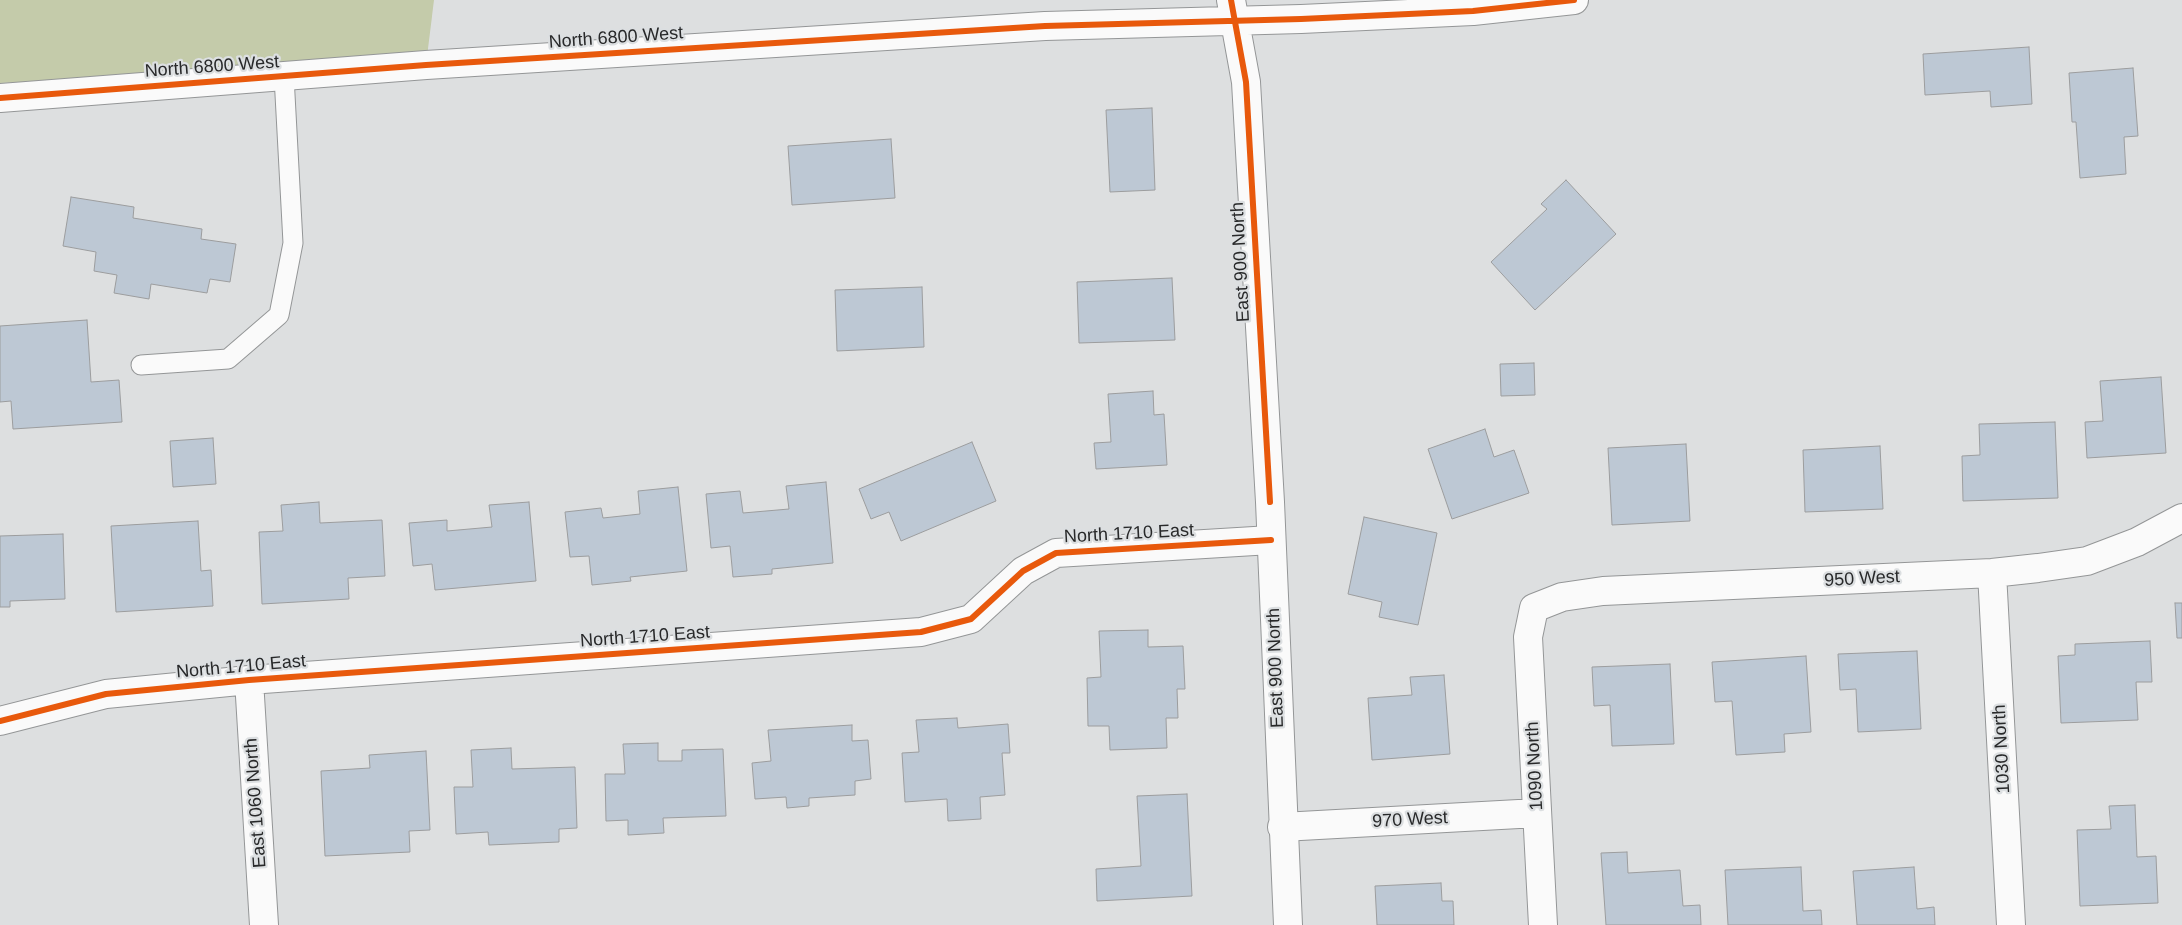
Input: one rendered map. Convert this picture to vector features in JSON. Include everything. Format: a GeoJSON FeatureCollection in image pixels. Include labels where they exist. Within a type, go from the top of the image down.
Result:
{"type":"FeatureCollection","features":[{"type":"Feature","properties":{"kind":"street","name":"North 6800 West"},"geometry":{"type":"LineString","coordinates":[[0,98],[284,76],[1045,26],[1233,11],[1473,10],[1574,0]]}},
{"type":"Feature","properties":{"kind":"street","name":"East 900 North"},"geometry":{"type":"LineString","coordinates":[[1233,11],[1246,82],[1271,540],[1282,827],[1288,925]]}},
{"type":"Feature","properties":{"kind":"street","name":"950 West"},"geometry":{"type":"LineString","coordinates":[[1534,608],[1562,597],[1603,591],[1992,573],[2087,561],[2136,542],[2182,518]]}},
{"type":"Feature","properties":{"kind":"street","name":"North 1710 East"},"geometry":{"type":"LineString","coordinates":[[0,722],[106,694],[248,680],[922,632],[971,620],[1023,571],[1056,553],[1271,540]]}},
{"type":"Feature","properties":{"kind":"street","name":"1030 North"},"geometry":{"type":"LineString","coordinates":[[1992,573],[2011,925]]}},
{"type":"Feature","properties":{"kind":"street","name":"1090 North"},"geometry":{"type":"LineString","coordinates":[[1534,608],[1528,637],[1543,925]]}},
{"type":"Feature","properties":{"kind":"street","name":"East 1060 North"},"geometry":{"type":"LineString","coordinates":[[248,680],[264,925]]}},
{"type":"Feature","properties":{"kind":"street","name":"970 West"},"geometry":{"type":"LineString","coordinates":[[1282,827],[1537,813]]}},
{"type":"Feature","properties":{"kind":"lane"},"geometry":{"type":"LineString","coordinates":[[141,365],[228,359],[279,315],[293,243],[284,76]]}},
{"type":"Feature","properties":{"kind":"green space"},"geometry":{"type":"Polygon","coordinates":[[[0,0],[434,0],[426,65],[0,83],[0,0]]]}},
{"type":"Feature","properties":{"kind":"building"},"geometry":{"type":"Polygon","coordinates":[[[2029,47],[2032,104],[1991,107],[1990,91],[1925,95],[1923,54],[2029,47]]]}},
{"type":"Feature","properties":{"kind":"building"},"geometry":{"type":"Polygon","coordinates":[[[2133,68],[2138,136],[2124,137],[2126,174],[2080,178],[2076,122],[2072,122],[2069,73],[2133,68]]]}},
{"type":"Feature","properties":{"kind":"building"},"geometry":{"type":"Polygon","coordinates":[[[1152,108],[1155,190],[1110,192],[1106,110],[1152,108]]]}},
{"type":"Feature","properties":{"kind":"building"},"geometry":{"type":"Polygon","coordinates":[[[891,139],[895,198],[792,205],[788,146],[891,139]]]}},
{"type":"Feature","properties":{"kind":"building"},"geometry":{"type":"Polygon","coordinates":[[[1566,180],[1616,234],[1535,310],[1491,262],[1547,209],[1541,204],[1566,180]]]}},
{"type":"Feature","properties":{"kind":"building"},"geometry":{"type":"Polygon","coordinates":[[[71,197],[134,207],[133,218],[202,229],[201,239],[236,244],[230,282],[210,279],[207,293],[151,284],[149,299],[114,293],[117,275],[94,271],[96,252],[63,246],[71,197]]]}},
{"type":"Feature","properties":{"kind":"building"},"geometry":{"type":"Polygon","coordinates":[[[1172,278],[1175,340],[1079,343],[1077,282],[1172,278]]]}},
{"type":"Feature","properties":{"kind":"building"},"geometry":{"type":"Polygon","coordinates":[[[922,287],[924,347],[837,351],[835,290],[922,287]]]}},
{"type":"Feature","properties":{"kind":"building"},"geometry":{"type":"Polygon","coordinates":[[[87,320],[91,382],[119,380],[122,422],[13,429],[11,401],[0,402],[0,326],[87,320]]]}},
{"type":"Feature","properties":{"kind":"building"},"geometry":{"type":"Polygon","coordinates":[[[1534,363],[1535,395],[1501,396],[1500,364],[1534,363]]]}},
{"type":"Feature","properties":{"kind":"building"},"geometry":{"type":"Polygon","coordinates":[[[2161,377],[2166,453],[2087,458],[2085,422],[2103,421],[2100,381],[2161,377]]]}},
{"type":"Feature","properties":{"kind":"building"},"geometry":{"type":"Polygon","coordinates":[[[1153,391],[1154,415],[1164,414],[1167,465],[1096,469],[1094,443],[1111,442],[1108,394],[1153,391]]]}},
{"type":"Feature","properties":{"kind":"building"},"geometry":{"type":"Polygon","coordinates":[[[2055,422],[2058,498],[1963,501],[1962,456],[1980,455],[1979,424],[2055,422]]]}},
{"type":"Feature","properties":{"kind":"building"},"geometry":{"type":"Polygon","coordinates":[[[1485,429],[1494,457],[1514,450],[1529,493],[1452,519],[1428,449],[1485,429]]]}},
{"type":"Feature","properties":{"kind":"building"},"geometry":{"type":"Polygon","coordinates":[[[213,438],[216,484],[173,487],[170,441],[213,438]]]}},
{"type":"Feature","properties":{"kind":"building"},"geometry":{"type":"Polygon","coordinates":[[[972,442],[996,501],[901,541],[889,512],[871,519],[859,489],[972,442]]]}},
{"type":"Feature","properties":{"kind":"building"},"geometry":{"type":"Polygon","coordinates":[[[1686,444],[1690,521],[1612,525],[1608,448],[1686,444]]]}},
{"type":"Feature","properties":{"kind":"building"},"geometry":{"type":"Polygon","coordinates":[[[1880,446],[1883,509],[1805,512],[1803,450],[1880,446]]]}},
{"type":"Feature","properties":{"kind":"building"},"geometry":{"type":"Polygon","coordinates":[[[826,482],[833,563],[772,569],[772,574],[733,577],[730,546],[711,548],[706,494],[740,491],[743,513],[789,509],[786,486],[826,482]]]}},
{"type":"Feature","properties":{"kind":"building"},"geometry":{"type":"Polygon","coordinates":[[[678,487],[687,571],[630,577],[631,581],[592,585],[589,556],[570,557],[565,512],[601,508],[603,518],[640,514],[638,491],[678,487]]]}},
{"type":"Feature","properties":{"kind":"building"},"geometry":{"type":"Polygon","coordinates":[[[319,502],[320,523],[382,520],[385,576],[348,578],[349,599],[262,604],[259,532],[283,531],[281,505],[319,502]]]}},
{"type":"Feature","properties":{"kind":"building"},"geometry":{"type":"Polygon","coordinates":[[[529,502],[536,581],[435,590],[432,564],[413,566],[409,523],[447,520],[447,531],[492,527],[489,505],[529,502]]]}},
{"type":"Feature","properties":{"kind":"building"},"geometry":{"type":"Polygon","coordinates":[[[1364,517],[1437,533],[1418,625],[1379,617],[1382,602],[1348,594],[1364,517]]]}},
{"type":"Feature","properties":{"kind":"building"},"geometry":{"type":"Polygon","coordinates":[[[198,521],[201,571],[211,570],[213,606],[116,612],[111,526],[198,521]]]}},
{"type":"Feature","properties":{"kind":"building"},"geometry":{"type":"Polygon","coordinates":[[[63,534],[65,599],[10,601],[10,607],[0,607],[0,536],[63,534]]]}},
{"type":"Feature","properties":{"kind":"building"},"geometry":{"type":"Polygon","coordinates":[[[2175,603],[2182,603],[2182,638],[2177,638],[2175,603]]]}},
{"type":"Feature","properties":{"kind":"building"},"geometry":{"type":"Polygon","coordinates":[[[1148,630],[1148,647],[1183,646],[1185,689],[1177,689],[1178,718],[1166,718],[1167,748],[1110,750],[1109,726],[1088,726],[1087,678],[1101,677],[1099,631],[1148,630]]]}},
{"type":"Feature","properties":{"kind":"building"},"geometry":{"type":"Polygon","coordinates":[[[2150,641],[2152,682],[2136,682],[2138,720],[2061,723],[2058,656],[2075,655],[2075,644],[2150,641]]]}},
{"type":"Feature","properties":{"kind":"building"},"geometry":{"type":"Polygon","coordinates":[[[1917,651],[1921,729],[1858,732],[1856,689],[1840,690],[1838,654],[1917,651]]]}},
{"type":"Feature","properties":{"kind":"building"},"geometry":{"type":"Polygon","coordinates":[[[1806,656],[1811,732],[1784,734],[1785,752],[1736,755],[1732,701],[1715,702],[1712,662],[1806,656]]]}},
{"type":"Feature","properties":{"kind":"building"},"geometry":{"type":"Polygon","coordinates":[[[1670,664],[1674,744],[1612,746],[1610,705],[1594,706],[1592,667],[1670,664]]]}},
{"type":"Feature","properties":{"kind":"building"},"geometry":{"type":"Polygon","coordinates":[[[1444,675],[1450,754],[1372,760],[1368,698],[1412,695],[1410,677],[1444,675]]]}},
{"type":"Feature","properties":{"kind":"building"},"geometry":{"type":"Polygon","coordinates":[[[957,718],[958,728],[1008,724],[1010,753],[1002,753],[1005,795],[980,797],[981,819],[948,821],[947,799],[905,802],[902,753],[919,752],[916,720],[957,718]]]}},
{"type":"Feature","properties":{"kind":"building"},"geometry":{"type":"Polygon","coordinates":[[[852,725],[852,741],[868,740],[871,779],[855,781],[855,795],[809,798],[809,806],[787,808],[786,797],[755,799],[752,763],[771,761],[768,730],[852,725]]]}},
{"type":"Feature","properties":{"kind":"building"},"geometry":{"type":"Polygon","coordinates":[[[658,743],[658,761],[682,761],[682,750],[723,749],[726,816],[663,818],[664,833],[628,835],[628,820],[606,821],[605,774],[625,774],[623,744],[658,743]]]}},
{"type":"Feature","properties":{"kind":"building"},"geometry":{"type":"Polygon","coordinates":[[[511,748],[512,769],[575,767],[577,828],[559,829],[559,842],[489,845],[488,832],[456,834],[454,787],[473,787],[471,750],[511,748]]]}},
{"type":"Feature","properties":{"kind":"building"},"geometry":{"type":"Polygon","coordinates":[[[426,751],[430,830],[409,831],[410,852],[325,856],[321,771],[370,768],[369,755],[426,751]]]}},
{"type":"Feature","properties":{"kind":"building"},"geometry":{"type":"Polygon","coordinates":[[[1187,794],[1192,896],[1097,901],[1096,869],[1141,866],[1137,796],[1187,794]]]}},
{"type":"Feature","properties":{"kind":"building"},"geometry":{"type":"Polygon","coordinates":[[[2135,805],[2137,857],[2156,856],[2158,903],[2080,906],[2077,830],[2111,829],[2109,806],[2135,805]]]}},
{"type":"Feature","properties":{"kind":"building"},"geometry":{"type":"Polygon","coordinates":[[[1627,852],[1628,873],[1680,870],[1683,906],[1700,905],[1701,925],[1606,925],[1601,853],[1627,852]]]}},
{"type":"Feature","properties":{"kind":"building"},"geometry":{"type":"Polygon","coordinates":[[[1801,867],[1803,911],[1821,910],[1822,925],[1728,925],[1725,870],[1801,867]]]}},
{"type":"Feature","properties":{"kind":"building"},"geometry":{"type":"Polygon","coordinates":[[[1914,867],[1917,909],[1934,907],[1935,925],[1857,925],[1853,871],[1914,867]]]}},
{"type":"Feature","properties":{"kind":"building"},"geometry":{"type":"Polygon","coordinates":[[[1441,883],[1442,901],[1453,901],[1454,925],[1377,925],[1375,886],[1441,883]]]}},
{"type":"Feature","properties":{"kind":"cycle path"},"geometry":{"type":"LineString","coordinates":[[1231,0],[1246,82],[1270,502]]}},
{"type":"Feature","properties":{"kind":"cycle path"},"geometry":{"type":"LineString","coordinates":[[0,98],[426,65],[1045,26],[1301,19],[1473,11],[1574,0]]}},
{"type":"Feature","properties":{"kind":"cycle path"},"geometry":{"type":"LineString","coordinates":[[0,721],[106,694],[249,680],[921,632],[971,619],[1023,571],[1056,553],[1271,540]]}}]}
